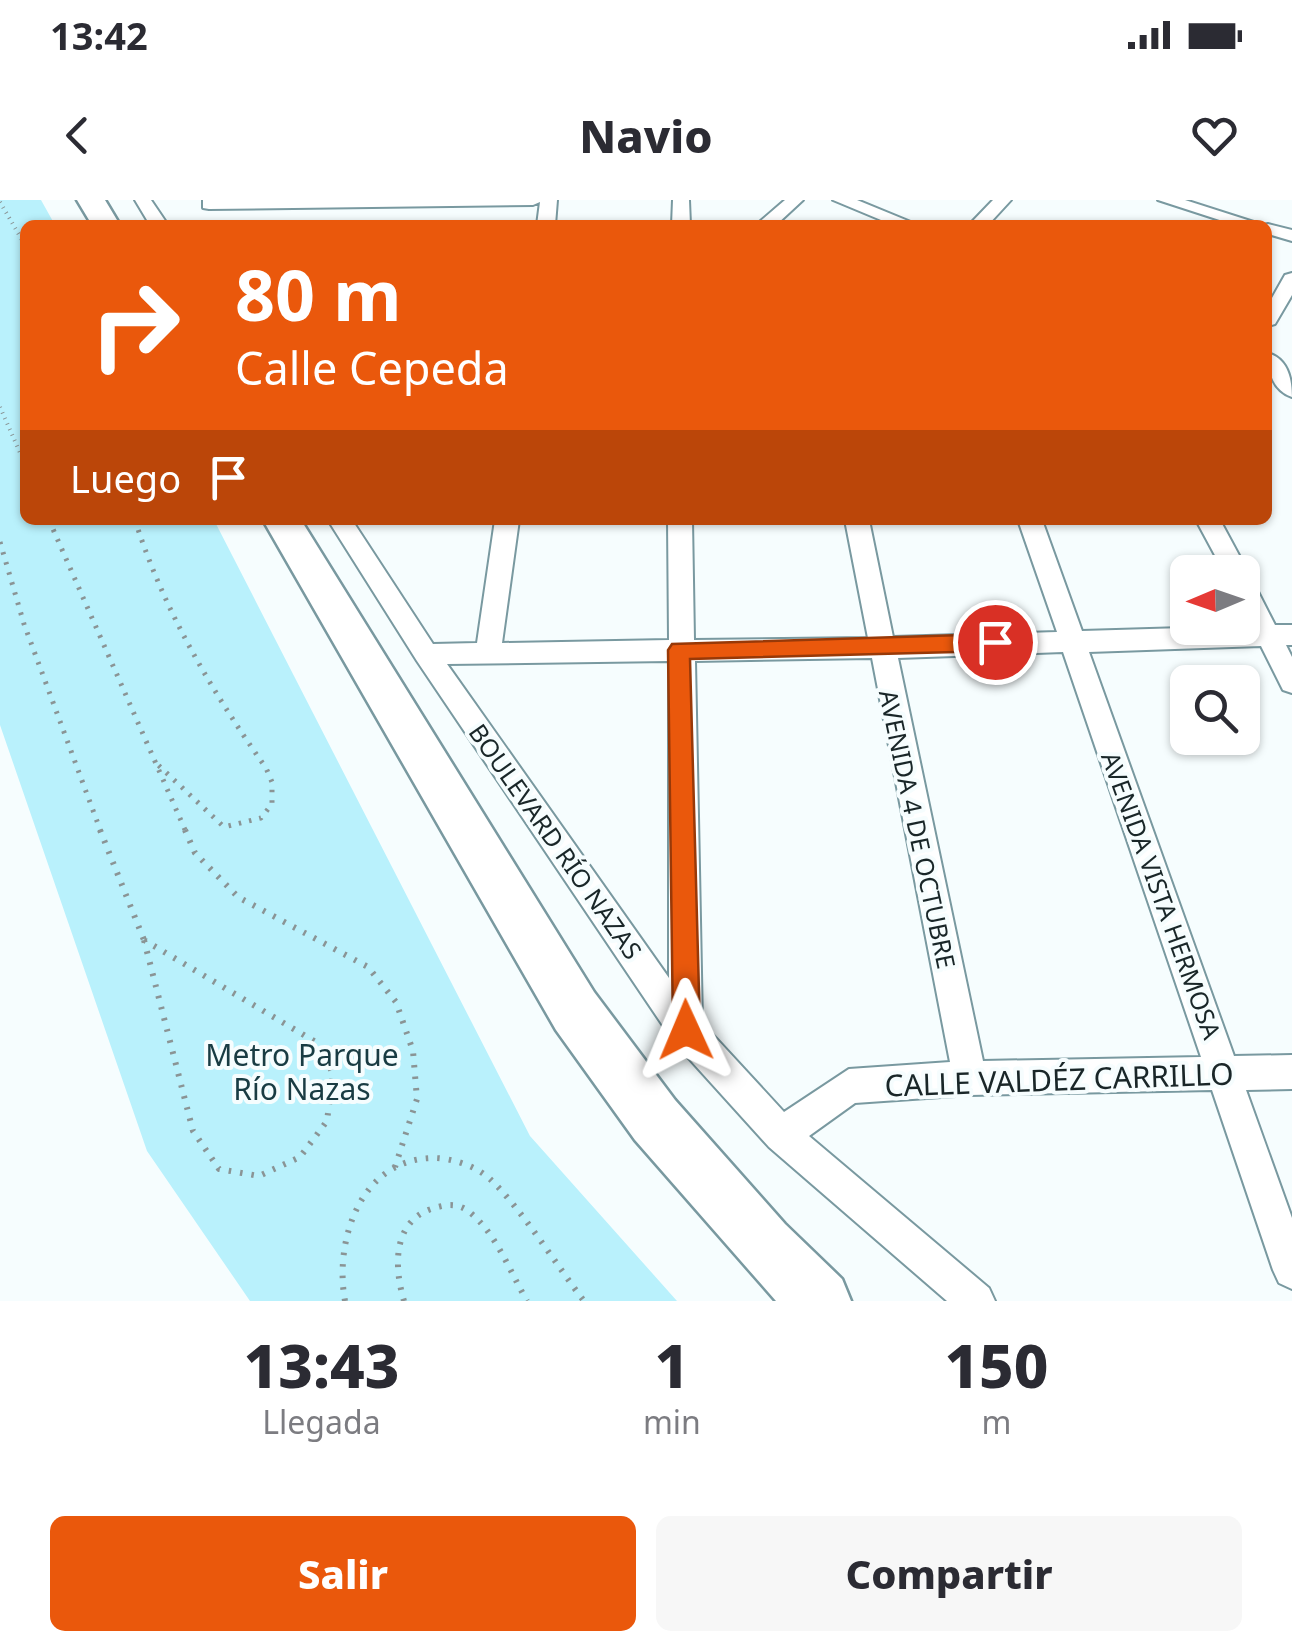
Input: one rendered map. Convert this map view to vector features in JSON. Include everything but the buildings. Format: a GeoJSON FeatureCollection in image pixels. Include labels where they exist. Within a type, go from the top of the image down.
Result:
{"type":"FeatureCollection","features":[{"type":"Feature","properties":{"kind":"main road"},"geometry":{"type":"LineString","coordinates":[[285,525],[574,1011],[655,1120],[764,1245],[820,1301]]}},
{"type":"Feature","properties":{"kind":"street"},"geometry":{"type":"LineString","coordinates":[[210,202],[533,200]]}},
{"type":"Feature","properties":{"kind":"street"},"geometry":{"type":"LineString","coordinates":[[770,220],[795,200]]}},
{"type":"Feature","properties":{"kind":"street"},"geometry":{"type":"LineString","coordinates":[[841,200],[895,220]]}},
{"type":"Feature","properties":{"kind":"street"},"geometry":{"type":"LineString","coordinates":[[983,220],[1003,200]]}},
{"type":"Feature","properties":{"kind":"street"},"geometry":{"type":"LineString","coordinates":[[1166,200],[1236,220]]}},
{"type":"Feature","properties":{"kind":"street"},"geometry":{"type":"LineString","coordinates":[[1272,313],[1292,279]]}},
{"type":"Feature","properties":{"kind":"street"},"geometry":{"type":"LineString","coordinates":[[1275,364],[1292,390]]}},
{"type":"Feature","properties":{"kind":"street","name":"BOULEVARD RÍO NAZAS"},"geometry":{"type":"LineString","coordinates":[[343,525],[426,654],[686,1030],[781,1135],[976,1301]]}},
{"type":"Feature","properties":{"kind":"street"},"geometry":{"type":"LineString","coordinates":[[488,654],[506,525]]}},
{"type":"Feature","properties":{"kind":"street"},"geometry":{"type":"LineString","coordinates":[[680,525],[686,1030]]}},
{"type":"Feature","properties":{"kind":"street","name":"AVENIDA 4 DE OCTUBRE"},"geometry":{"type":"LineString","coordinates":[[858,525],[970,1078]]}},
{"type":"Feature","properties":{"kind":"street","name":"AVENIDA VISTA HERMOSA"},"geometry":{"type":"LineString","coordinates":[[1032,525],[1292,1270]]}},
{"type":"Feature","properties":{"kind":"street"},"geometry":{"type":"LineString","coordinates":[[1211,525],[1227,555]]}},
{"type":"Feature","properties":{"kind":"street"},"geometry":{"type":"LineString","coordinates":[[1260,609],[1281,636],[1292,682]]}},
{"type":"Feature","properties":{"kind":"street"},"geometry":{"type":"LineString","coordinates":[[426,654],[880,648],[1072,639],[1281,636]]}},
{"type":"Feature","properties":{"kind":"street","name":"CALLE VALDÉZ CARRILLO"},"geometry":{"type":"LineString","coordinates":[[781,1135],[849,1086],[970,1078],[1292,1072]]}},
{"type":"Feature","properties":{"kind":"path"},"geometry":{"type":"LineString","coordinates":[[0,202],[20,237]]}},
{"type":"Feature","properties":{"kind":"path"},"geometry":{"type":"LineString","coordinates":[[0,407],[20,453]]}},
{"type":"Feature","properties":{"kind":"path"},"geometry":{"type":"LineString","coordinates":[[51,525],[195,854],[238,897],[273,920],[368,967],[396,1002],[412,1051],[417,1099],[395,1167]]}},
{"type":"Feature","properties":{"kind":"path"},"geometry":{"type":"LineString","coordinates":[[136,525],[151,574],[192,653],[266,768],[275,801],[263,818],[224,827],[154,761]]}},
{"type":"Feature","properties":{"kind":"path"},"geometry":{"type":"LineString","coordinates":[[0,542],[37,660],[128,907],[144,940],[193,1131],[218,1169],[260,1176],[300,1157],[327,1121],[333,1074],[319,1044],[144,940]]}},
{"type":"Feature","properties":{"kind":"path"},"geometry":{"type":"LineString","coordinates":[[345,1301],[340,1272],[343,1241],[354,1211],[372,1186],[395,1167],[420,1157],[445,1155],[469,1162],[489,1178],[584,1301]]}},
{"type":"Feature","properties":{"kind":"path"},"geometry":{"type":"LineString","coordinates":[[404,1301],[395,1276],[398,1245],[408,1221],[430,1208],[454,1204],[468,1210],[484,1229],[528,1301]]}},
{"type":"Feature","properties":{"kind":"green space","name":"Metro Parque Río Nazas"},"geometry":{"type":"Polygon","coordinates":[[[0,200],[41,200],[52,220],[20,220],[20,525],[217,525],[530,1136],[677,1301],[250,1301],[147,1151],[0,725],[0,200]]]}},
{"type":"Feature","properties":{"kind":"route"},"geometry":{"type":"LineString","coordinates":[[686,1030],[679,650],[880,648],[995,642]]}}]}
